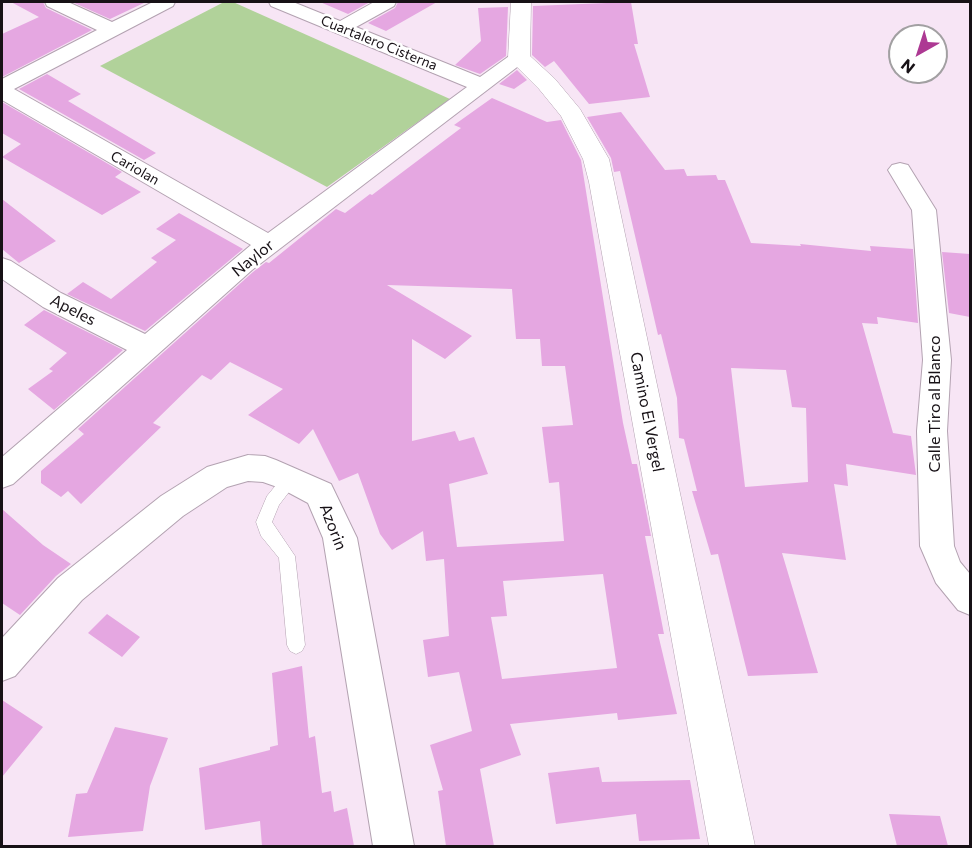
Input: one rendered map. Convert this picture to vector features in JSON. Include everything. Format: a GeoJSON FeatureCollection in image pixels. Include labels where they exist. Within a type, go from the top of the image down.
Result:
{"type":"FeatureCollection","features":[{"type":"Feature","properties":{"kind":"street"},"geometry":{"type":"LineString","coordinates":[[54,2],[112,30]]}},
{"type":"Feature","properties":{"kind":"street"},"geometry":{"type":"LineString","coordinates":[[2,89],[166,2]]}},
{"type":"Feature","properties":{"kind":"street","name":"Cuartalero Cisterna"},"geometry":{"type":"LineString","coordinates":[[278,2],[480,85]]}},
{"type":"Feature","properties":{"kind":"street"},"geometry":{"type":"LineString","coordinates":[[341,28],[387,2]]}},
{"type":"Feature","properties":{"kind":"street"},"geometry":{"type":"LineString","coordinates":[[519,58],[521,2]]}},
{"type":"Feature","properties":{"kind":"street","name":"Naylor"},"geometry":{"type":"LineString","coordinates":[[7,461],[148,348],[269,245],[519,58]]}},
{"type":"Feature","properties":{"kind":"street","name":"Camino El Vergel"},"geometry":{"type":"LineString","coordinates":[[519,58],[547,84],[572,114],[596,159],[732,846]]}},
{"type":"Feature","properties":{"kind":"street","name":"Cariolan"},"geometry":{"type":"LineString","coordinates":[[2,89],[269,245]]}},
{"type":"Feature","properties":{"kind":"street","name":"Calle Tiro al Blanco"},"geometry":{"type":"LineString","coordinates":[[900,170],[924,210],[932,287],[938,360],[932,432],[937,546],[948,572],[970,599]]}},
{"type":"Feature","properties":{"kind":"street","name":"Apeles"},"geometry":{"type":"LineString","coordinates":[[2,267],[52,300],[148,348]]}},
{"type":"Feature","properties":{"kind":"street","name":"Azorin"},"geometry":{"type":"LineString","coordinates":[[2,664],[70,589],[171,506],[218,476],[248,468],[265,470],[291,479],[320,494],[340,538],[394,846]]}},
{"type":"Feature","properties":{"kind":"lane"},"geometry":{"type":"LineString","coordinates":[[291,479],[273,501],[264,522],[267,531],[287,556],[296,645]]}},
{"type":"Feature","properties":{"kind":"green space"},"geometry":{"type":"Polygon","coordinates":[[[224,2],[233,2],[450,99],[327,187],[100,66],[224,2]]]}},
{"type":"Feature","properties":{"kind":"building"},"geometry":{"type":"Polygon","coordinates":[[[11,2],[43,2],[46,8],[92,30],[2,77],[2,34],[39,17],[11,2]]]}},
{"type":"Feature","properties":{"kind":"building"},"geometry":{"type":"Polygon","coordinates":[[[72,2],[146,2],[110,19],[72,2]]]}},
{"type":"Feature","properties":{"kind":"building"},"geometry":{"type":"Polygon","coordinates":[[[320,2],[370,2],[348,14],[320,2]]]}},
{"type":"Feature","properties":{"kind":"building"},"geometry":{"type":"Polygon","coordinates":[[[398,2],[437,2],[386,31],[368,23],[395,8],[398,2]]]}},
{"type":"Feature","properties":{"kind":"building"},"geometry":{"type":"Polygon","coordinates":[[[631,2],[638,44],[634,44],[650,97],[589,104],[554,61],[545,67],[532,55],[533,6],[631,2]]]}},
{"type":"Feature","properties":{"kind":"building"},"geometry":{"type":"Polygon","coordinates":[[[508,7],[506,56],[480,74],[455,65],[481,41],[478,8],[508,7]]]}},
{"type":"Feature","properties":{"kind":"building"},"geometry":{"type":"Polygon","coordinates":[[[517,70],[527,80],[514,89],[499,84],[517,70]]]}},
{"type":"Feature","properties":{"kind":"building"},"geometry":{"type":"Polygon","coordinates":[[[47,74],[81,94],[68,101],[156,153],[144,160],[19,89],[47,74]]]}},
{"type":"Feature","properties":{"kind":"building"},"geometry":{"type":"Polygon","coordinates":[[[492,98],[547,122],[561,120],[581,160],[623,423],[632,464],[637,464],[651,536],[645,536],[664,634],[658,634],[677,714],[618,720],[617,713],[510,724],[521,755],[480,769],[494,846],[446,846],[438,791],[443,790],[430,745],[472,731],[459,672],[428,677],[423,640],[449,636],[444,559],[426,561],[423,531],[392,550],[380,534],[358,473],[339,481],[313,429],[299,444],[248,415],[283,389],[230,362],[211,380],[202,375],[153,423],[161,427],[81,504],[68,491],[61,497],[41,483],[41,471],[84,434],[78,429],[253,272],[266,262],[269,263],[336,209],[345,213],[370,194],[372,195],[461,128],[454,125],[492,98]],[[387,285],[472,336],[445,359],[412,339],[412,441],[455,431],[459,441],[474,437],[488,474],[449,484],[457,547],[564,541],[559,482],[549,483],[542,427],[573,425],[565,366],[542,366],[540,339],[516,339],[512,289],[387,285]],[[603,574],[503,581],[507,616],[491,617],[502,679],[617,668],[603,574]]]}},
{"type":"Feature","properties":{"kind":"building"},"geometry":{"type":"Polygon","coordinates":[[[2,102],[122,172],[115,177],[141,192],[102,215],[2,157],[21,144],[2,133],[2,102]]]}},
{"type":"Feature","properties":{"kind":"building"},"geometry":{"type":"Polygon","coordinates":[[[621,112],[665,170],[684,169],[687,176],[716,175],[718,180],[725,180],[751,243],[801,246],[800,244],[871,251],[870,246],[913,249],[918,323],[877,317],[878,324],[862,323],[893,433],[911,436],[916,475],[846,464],[848,486],[834,484],[846,560],[782,553],[818,673],[748,676],[718,554],[711,555],[692,491],[697,491],[684,439],[679,438],[677,398],[661,334],[658,335],[620,171],[614,172],[611,158],[587,117],[621,112]],[[731,368],[745,487],[808,482],[806,408],[792,407],[786,370],[731,368]]]}},
{"type":"Feature","properties":{"kind":"building"},"geometry":{"type":"Polygon","coordinates":[[[2,199],[56,241],[19,263],[2,249],[2,199]]]}},
{"type":"Feature","properties":{"kind":"building"},"geometry":{"type":"Polygon","coordinates":[[[179,213],[243,249],[145,331],[67,294],[83,282],[111,299],[157,262],[151,258],[176,240],[156,229],[179,213]]]}},
{"type":"Feature","properties":{"kind":"building"},"geometry":{"type":"Polygon","coordinates":[[[942,252],[970,254],[970,317],[949,313],[942,252]]]}},
{"type":"Feature","properties":{"kind":"building"},"geometry":{"type":"Polygon","coordinates":[[[44,310],[123,350],[54,410],[28,389],[53,371],[49,369],[67,353],[24,325],[44,310]]]}},
{"type":"Feature","properties":{"kind":"building"},"geometry":{"type":"Polygon","coordinates":[[[2,509],[43,545],[71,564],[56,576],[20,615],[2,603],[2,509]]]}},
{"type":"Feature","properties":{"kind":"building"},"geometry":{"type":"Polygon","coordinates":[[[107,614],[140,637],[122,657],[88,633],[107,614]]]}},
{"type":"Feature","properties":{"kind":"building"},"geometry":{"type":"Polygon","coordinates":[[[302,666],[309,738],[315,736],[322,793],[331,791],[334,812],[347,808],[354,846],[262,846],[260,821],[205,830],[199,768],[270,750],[270,747],[278,745],[272,673],[302,666]]]}},
{"type":"Feature","properties":{"kind":"building"},"geometry":{"type":"Polygon","coordinates":[[[2,700],[43,727],[2,777],[2,700]]]}},
{"type":"Feature","properties":{"kind":"building"},"geometry":{"type":"Polygon","coordinates":[[[115,727],[168,738],[150,786],[143,831],[68,837],[76,794],[87,793],[115,727]]]}},
{"type":"Feature","properties":{"kind":"building"},"geometry":{"type":"Polygon","coordinates":[[[599,767],[602,782],[690,780],[700,839],[639,841],[636,814],[556,824],[548,773],[599,767]]]}},
{"type":"Feature","properties":{"kind":"building"},"geometry":{"type":"Polygon","coordinates":[[[889,814],[940,816],[948,846],[897,846],[889,814]]]}}]}
